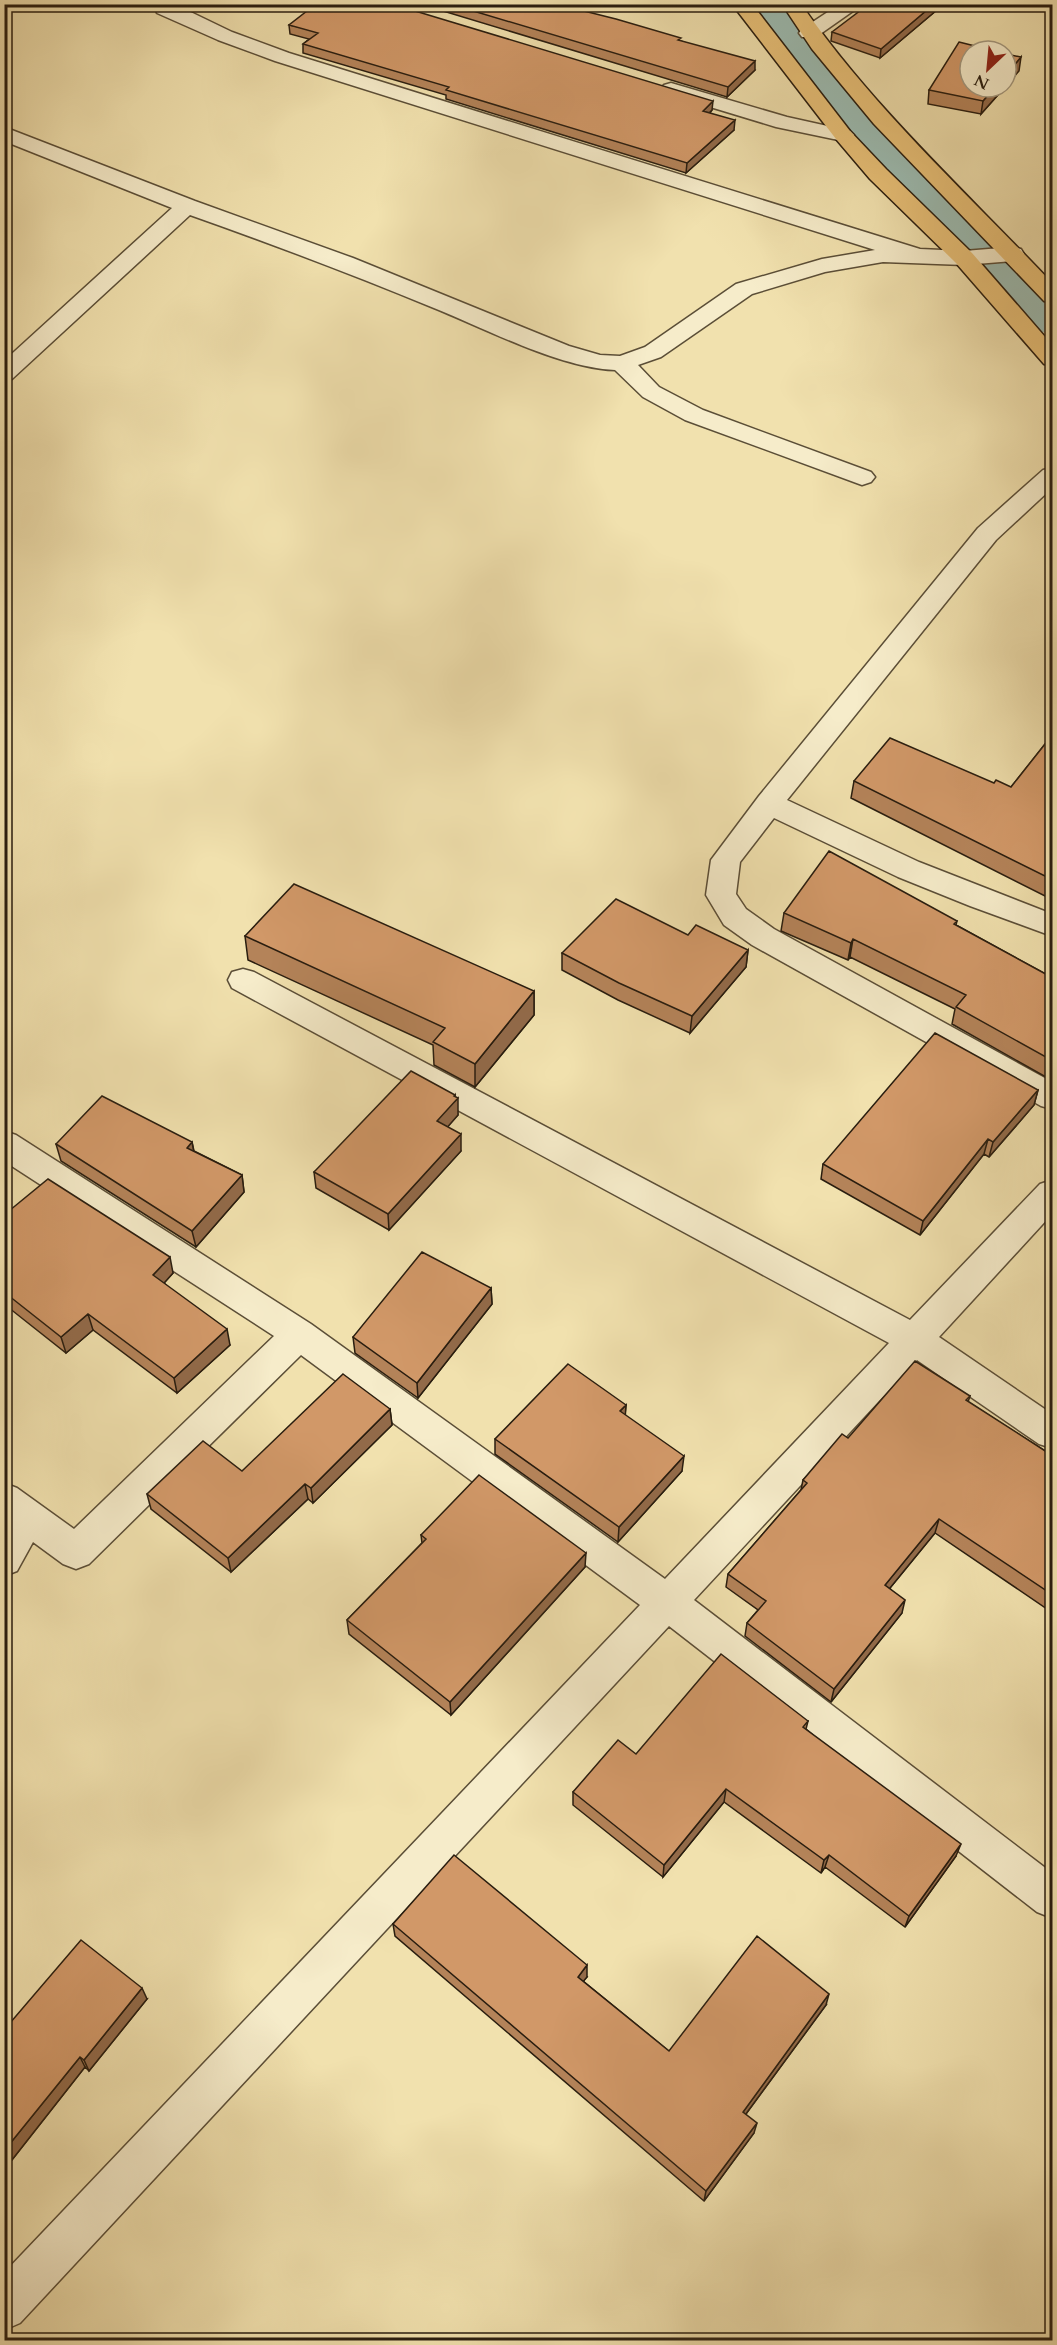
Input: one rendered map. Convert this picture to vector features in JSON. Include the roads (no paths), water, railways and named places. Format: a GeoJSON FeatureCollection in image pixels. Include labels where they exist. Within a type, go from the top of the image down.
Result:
{"type":"FeatureCollection","features":[{"type":"Feature","properties":{"kind":"main road"},"geometry":{"type":"LineString","coordinates":[[741,4],[843,135],[878,174],[988,256],[1052,295]]}},
{"type":"Feature","properties":{"kind":"main road"},"geometry":{"type":"LineString","coordinates":[[791,4],[809,33],[900,141],[988,256],[1053,359]]}},
{"type":"Feature","properties":{"kind":"street"},"geometry":{"type":"LineString","coordinates":[[809,33],[854,4]]}},
{"type":"Feature","properties":{"kind":"street"},"geometry":{"type":"LineString","coordinates":[[160,6],[225,36],[282,57],[918,256]]}},
{"type":"Feature","properties":{"kind":"street"},"geometry":{"type":"LineString","coordinates":[[649,83],[783,123],[843,135]]}},
{"type":"Feature","properties":{"kind":"street"},"geometry":{"type":"LineString","coordinates":[[4,133],[187,206],[345,263],[561,351],[598,362],[622,363],[652,352],[744,290],[822,266],[883,255],[988,256]]}},
{"type":"Feature","properties":{"kind":"street"},"geometry":{"type":"LineString","coordinates":[[4,374],[187,206]]}},
{"type":"Feature","properties":{"kind":"street"},"geometry":{"type":"LineString","coordinates":[[622,363],[651,392],[694,415],[862,477]]}},
{"type":"Feature","properties":{"kind":"street"},"geometry":{"type":"LineString","coordinates":[[1053,475],[987,534],[769,803],[726,860],[721,895],[735,917],[763,937],[1053,1097]]}},
{"type":"Feature","properties":{"kind":"street"},"geometry":{"type":"LineString","coordinates":[[769,803],[829,833],[993,904],[1053,925]]}},
{"type":"Feature","properties":{"kind":"street"},"geometry":{"type":"LineString","coordinates":[[243,980],[916,1340],[1053,1433]]}},
{"type":"Feature","properties":{"kind":"street"},"geometry":{"type":"LineString","coordinates":[[4,1144],[298,1334],[668,1603],[1053,1898]]}},
{"type":"Feature","properties":{"kind":"street"},"geometry":{"type":"LineString","coordinates":[[4,2307],[1053,1193]]}},
{"type":"Feature","properties":{"kind":"street"},"geometry":{"type":"LineString","coordinates":[[4,1559],[16,1508],[76,1552],[298,1334]]}},
{"type":"Feature","properties":{"kind":"waterway"},"geometry":{"type":"LineString","coordinates":[[762,4],[848,112],[1052,322]]}}]}
